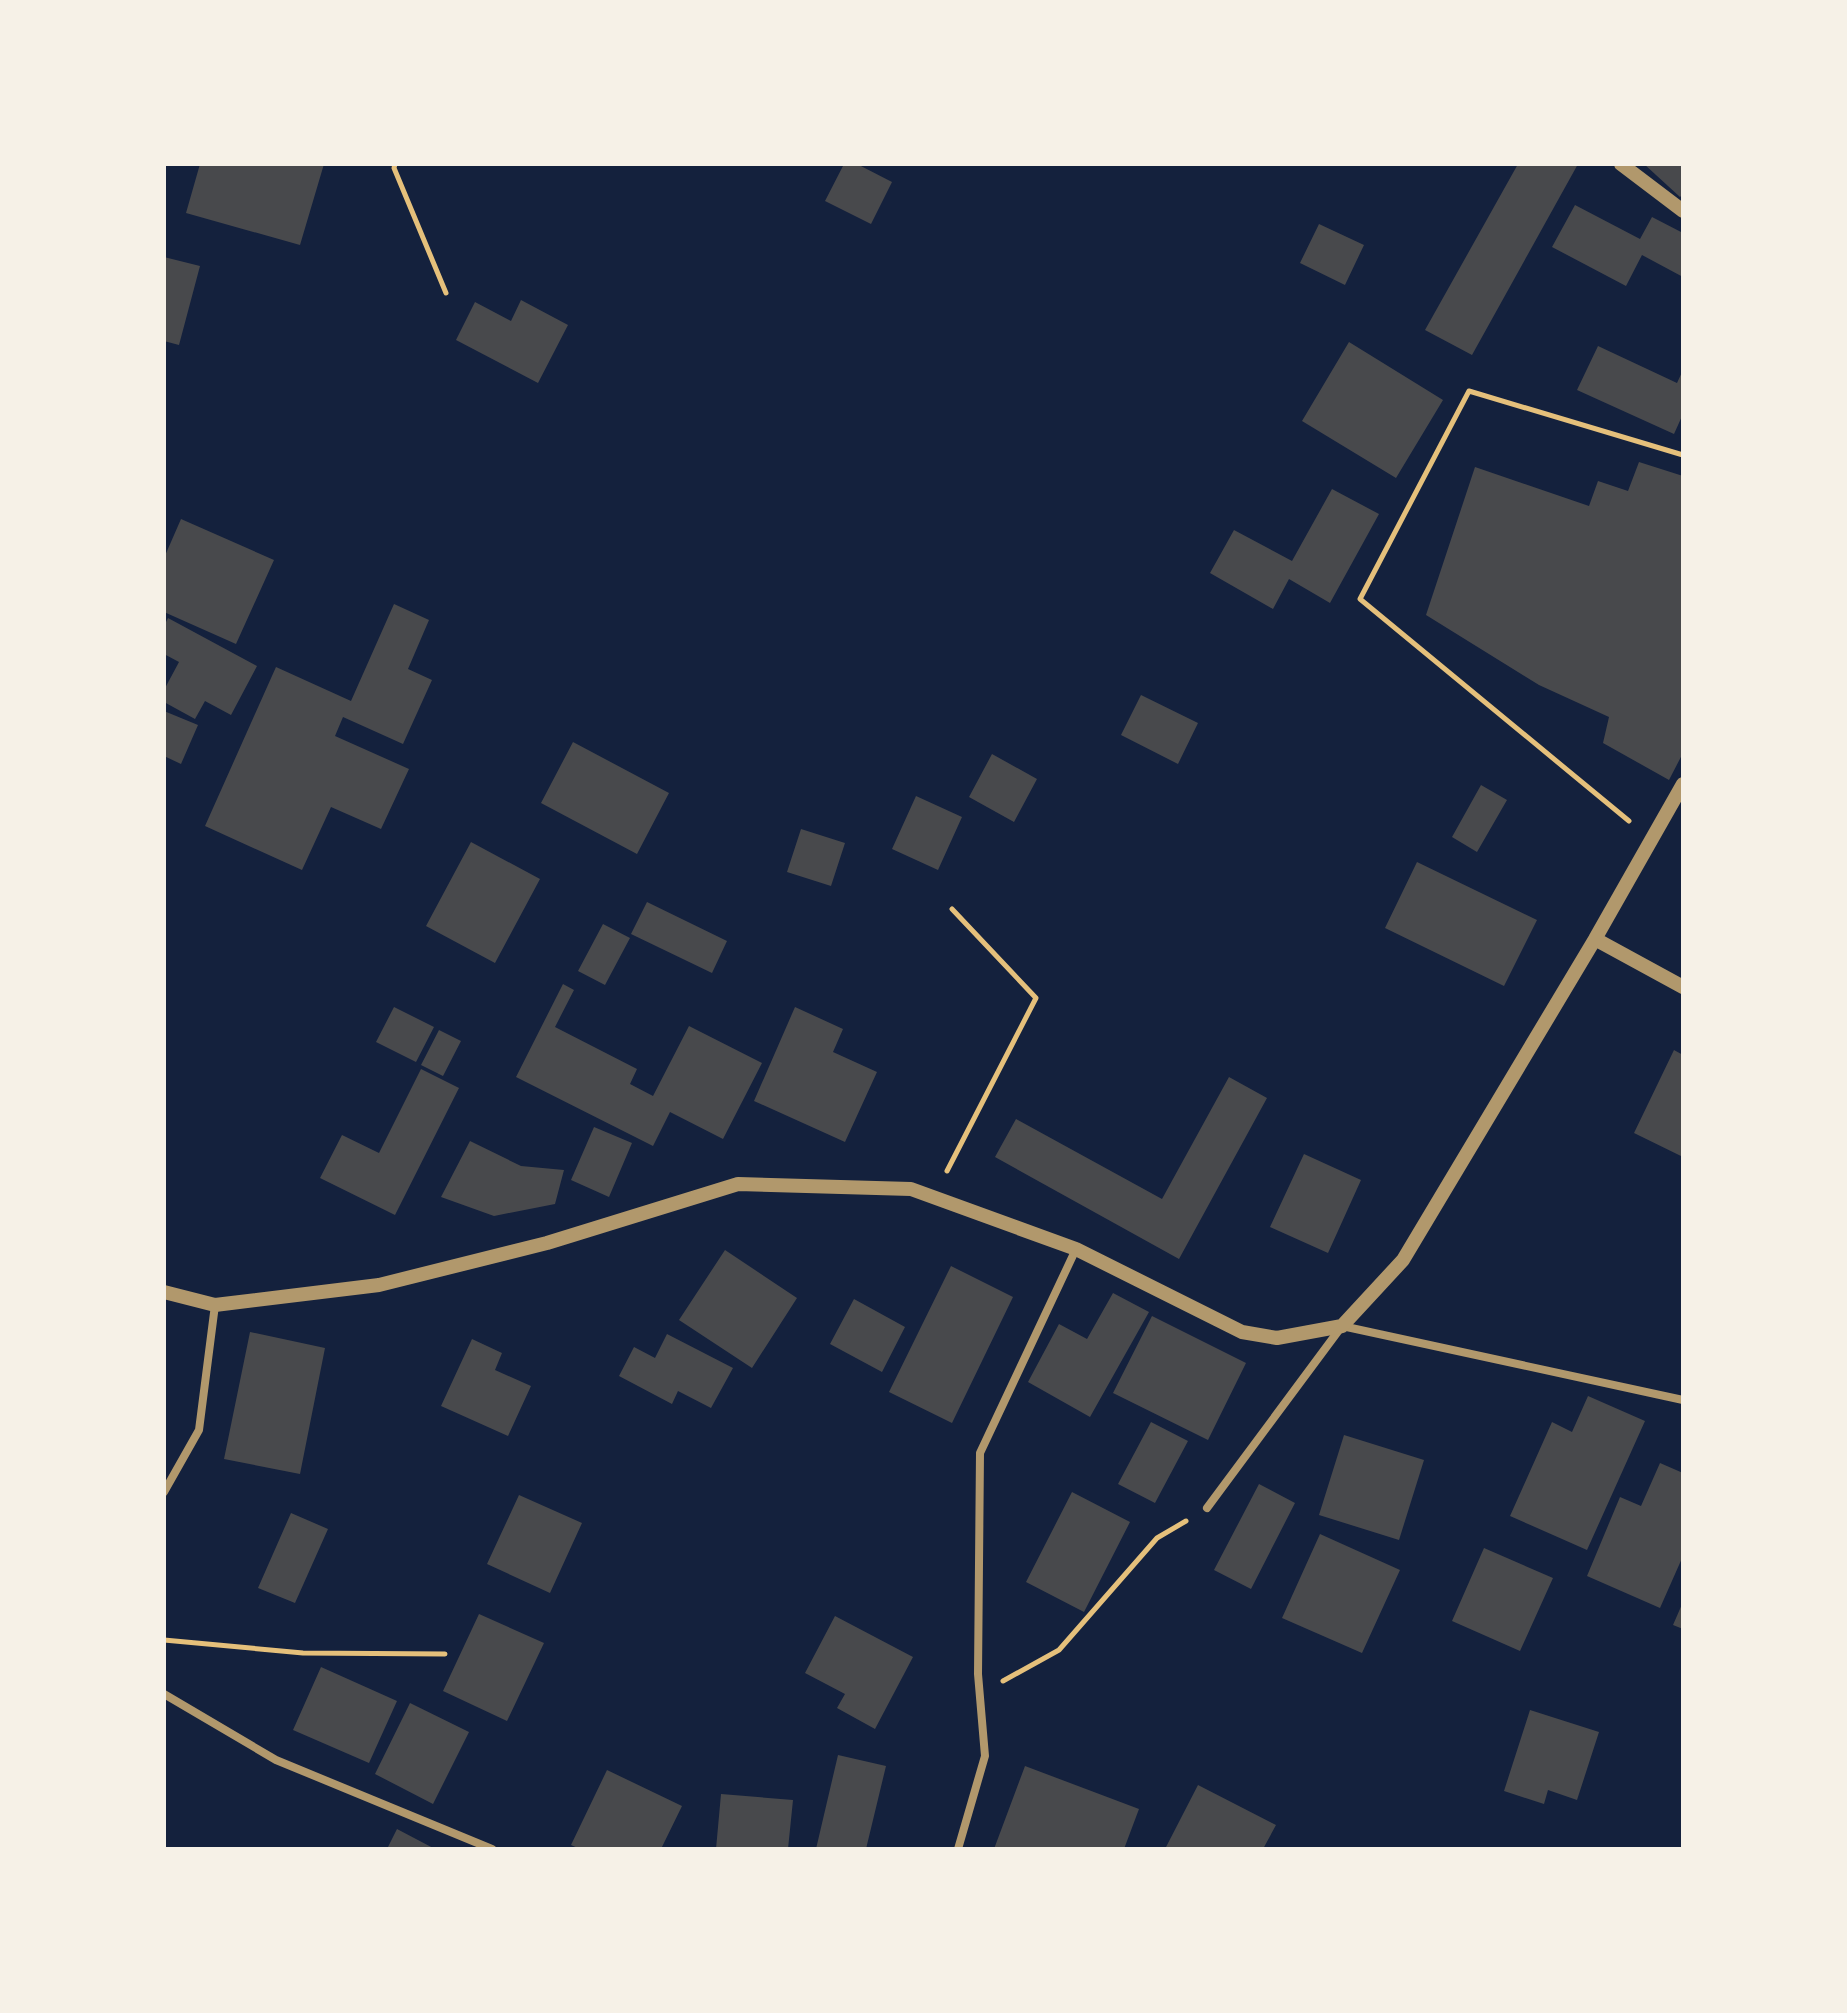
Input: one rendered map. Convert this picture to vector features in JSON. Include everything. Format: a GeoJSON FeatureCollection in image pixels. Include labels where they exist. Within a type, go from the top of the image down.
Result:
{"type":"FeatureCollection","features":[{"type":"Feature","properties":{"kind":"street"},"geometry":{"type":"LineString","coordinates":[[1621,164],[1683,211]]}},
{"type":"Feature","properties":{"kind":"street"},"geometry":{"type":"LineString","coordinates":[[1207,1508],[1342,1326],[1403,1260],[1595,939],[1683,784]]}},
{"type":"Feature","properties":{"kind":"street"},"geometry":{"type":"LineString","coordinates":[[1595,939],[1683,987]]}},
{"type":"Feature","properties":{"kind":"street"},"geometry":{"type":"LineString","coordinates":[[164,1292],[215,1305],[379,1285],[547,1243],[738,1184],[911,1189],[1076,1249],[1242,1332],[1277,1338],[1342,1326],[1683,1400]]}},
{"type":"Feature","properties":{"kind":"street"},"geometry":{"type":"LineString","coordinates":[[958,1849],[985,1756],[978,1674],[980,1453],[1076,1249]]}},
{"type":"Feature","properties":{"kind":"street"},"geometry":{"type":"LineString","coordinates":[[164,1492],[199,1430],[215,1305]]}},
{"type":"Feature","properties":{"kind":"street"},"geometry":{"type":"LineString","coordinates":[[164,1694],[276,1760],[492,1849]]}},
{"type":"Feature","properties":{"kind":"path"},"geometry":{"type":"LineString","coordinates":[[395,164],[394,168],[446,293]]}},
{"type":"Feature","properties":{"kind":"path"},"geometry":{"type":"LineString","coordinates":[[1651,839],[1360,599],[1469,391],[1683,455]]}},
{"type":"Feature","properties":{"kind":"path"},"geometry":{"type":"LineString","coordinates":[[933,1197],[1036,998],[952,909]]}},
{"type":"Feature","properties":{"kind":"path"},"geometry":{"type":"LineString","coordinates":[[980,1695],[1059,1650],[1157,1538],[1207,1508]]}},
{"type":"Feature","properties":{"kind":"path"},"geometry":{"type":"LineString","coordinates":[[164,1640],[303,1653],[445,1654]]}},
{"type":"Feature","properties":{"kind":"building"},"geometry":{"type":"Polygon","coordinates":[[[200,164],[324,164],[300,245],[186,213],[200,164]]]}},
{"type":"Feature","properties":{"kind":"building"},"geometry":{"type":"Polygon","coordinates":[[[844,164],[857,164],[892,182],[871,224],[825,201],[844,164]]]}},
{"type":"Feature","properties":{"kind":"building"},"geometry":{"type":"Polygon","coordinates":[[[1518,164],[1578,164],[1472,355],[1425,330],[1518,164]]]}},
{"type":"Feature","properties":{"kind":"building"},"geometry":{"type":"Polygon","coordinates":[[[1644,164],[1683,164],[1683,194],[1680,197],[1644,164]]]}},
{"type":"Feature","properties":{"kind":"building"},"geometry":{"type":"Polygon","coordinates":[[[1575,205],[1640,239],[1652,217],[1683,233],[1683,277],[1642,255],[1626,286],[1552,247],[1575,205]]]}},
{"type":"Feature","properties":{"kind":"building"},"geometry":{"type":"Polygon","coordinates":[[[1319,224],[1364,245],[1345,285],[1300,263],[1319,224]]]}},
{"type":"Feature","properties":{"kind":"building"},"geometry":{"type":"Polygon","coordinates":[[[164,257],[200,266],[179,345],[164,341],[164,257]]]}},
{"type":"Feature","properties":{"kind":"building"},"geometry":{"type":"Polygon","coordinates":[[[521,300],[568,325],[538,383],[456,340],[475,302],[511,321],[521,300]]]}},
{"type":"Feature","properties":{"kind":"building"},"geometry":{"type":"Polygon","coordinates":[[[1349,342],[1443,400],[1396,478],[1302,421],[1349,342]]]}},
{"type":"Feature","properties":{"kind":"building"},"geometry":{"type":"Polygon","coordinates":[[[1598,346],[1677,383],[1683,370],[1683,414],[1674,434],[1577,390],[1598,346]]]}},
{"type":"Feature","properties":{"kind":"building"},"geometry":{"type":"Polygon","coordinates":[[[1639,462],[1683,476],[1683,753],[1669,780],[1603,743],[1609,717],[1539,685],[1426,615],[1475,467],[1589,506],[1598,481],[1628,491],[1639,462]]]}},
{"type":"Feature","properties":{"kind":"building"},"geometry":{"type":"Polygon","coordinates":[[[1332,489],[1379,514],[1330,603],[1289,579],[1273,609],[1210,573],[1234,530],[1292,561],[1332,489]]]}},
{"type":"Feature","properties":{"kind":"building"},"geometry":{"type":"Polygon","coordinates":[[[181,519],[274,560],[236,644],[164,612],[164,558],[181,519]]]}},
{"type":"Feature","properties":{"kind":"building"},"geometry":{"type":"Polygon","coordinates":[[[394,604],[429,620],[408,669],[432,680],[403,744],[343,717],[335,736],[409,769],[381,829],[331,807],[302,870],[205,826],[276,667],[351,701],[394,604]]]}},
{"type":"Feature","properties":{"kind":"building"},"geometry":{"type":"Polygon","coordinates":[[[168,618],[257,666],[231,715],[205,701],[195,719],[164,702],[164,690],[179,662],[164,654],[164,626],[168,618]]]}},
{"type":"Feature","properties":{"kind":"building"},"geometry":{"type":"Polygon","coordinates":[[[1141,695],[1198,723],[1178,764],[1121,735],[1141,695]]]}},
{"type":"Feature","properties":{"kind":"building"},"geometry":{"type":"Polygon","coordinates":[[[164,711],[198,725],[181,764],[164,756],[164,711]]]}},
{"type":"Feature","properties":{"kind":"building"},"geometry":{"type":"Polygon","coordinates":[[[573,742],[669,793],[637,854],[541,803],[573,742]]]}},
{"type":"Feature","properties":{"kind":"building"},"geometry":{"type":"Polygon","coordinates":[[[992,754],[1037,779],[1014,822],[969,797],[992,754]]]}},
{"type":"Feature","properties":{"kind":"building"},"geometry":{"type":"Polygon","coordinates":[[[1481,785],[1507,800],[1477,852],[1452,837],[1481,785]]]}},
{"type":"Feature","properties":{"kind":"building"},"geometry":{"type":"Polygon","coordinates":[[[916,796],[962,817],[938,870],[892,849],[916,796]]]}},
{"type":"Feature","properties":{"kind":"building"},"geometry":{"type":"Polygon","coordinates":[[[801,829],[845,843],[831,886],[787,872],[801,829]]]}},
{"type":"Feature","properties":{"kind":"building"},"geometry":{"type":"Polygon","coordinates":[[[471,842],[540,879],[495,963],[426,926],[471,842]]]}},
{"type":"Feature","properties":{"kind":"building"},"geometry":{"type":"Polygon","coordinates":[[[1417,862],[1537,920],[1504,986],[1385,928],[1417,862]]]}},
{"type":"Feature","properties":{"kind":"building"},"geometry":{"type":"Polygon","coordinates":[[[647,902],[727,941],[712,973],[631,934],[647,902]]]}},
{"type":"Feature","properties":{"kind":"building"},"geometry":{"type":"Polygon","coordinates":[[[603,924],[630,938],[605,985],[578,971],[603,924]]]}},
{"type":"Feature","properties":{"kind":"building"},"geometry":{"type":"Polygon","coordinates":[[[563,984],[574,990],[555,1027],[637,1069],[630,1084],[653,1096],[689,1026],[762,1063],[723,1139],[670,1112],[653,1146],[516,1077],[563,984]]]}},
{"type":"Feature","properties":{"kind":"building"},"geometry":{"type":"Polygon","coordinates":[[[394,1007],[434,1027],[416,1062],[376,1042],[394,1007]]]}},
{"type":"Feature","properties":{"kind":"building"},"geometry":{"type":"Polygon","coordinates":[[[795,1007],[843,1029],[833,1052],[877,1072],[845,1142],[754,1101],[795,1007]]]}},
{"type":"Feature","properties":{"kind":"building"},"geometry":{"type":"Polygon","coordinates":[[[439,1030],[461,1041],[443,1076],[421,1065],[439,1030]]]}},
{"type":"Feature","properties":{"kind":"building"},"geometry":{"type":"Polygon","coordinates":[[[1674,1050],[1683,1055],[1683,1157],[1634,1133],[1674,1050]]]}},
{"type":"Feature","properties":{"kind":"building"},"geometry":{"type":"Polygon","coordinates":[[[421,1069],[459,1088],[395,1215],[320,1178],[342,1135],[379,1153],[421,1069]]]}},
{"type":"Feature","properties":{"kind":"building"},"geometry":{"type":"Polygon","coordinates":[[[1229,1077],[1267,1098],[1179,1259],[995,1157],[1016,1119],[1162,1199],[1229,1077]]]}},
{"type":"Feature","properties":{"kind":"building"},"geometry":{"type":"Polygon","coordinates":[[[594,1127],[632,1143],[609,1197],[571,1180],[594,1127]]]}},
{"type":"Feature","properties":{"kind":"building"},"geometry":{"type":"Polygon","coordinates":[[[470,1141],[521,1166],[564,1170],[555,1204],[494,1216],[441,1197],[470,1141]]]}},
{"type":"Feature","properties":{"kind":"building"},"geometry":{"type":"Polygon","coordinates":[[[1304,1154],[1361,1180],[1328,1253],[1270,1227],[1304,1154]]]}},
{"type":"Feature","properties":{"kind":"building"},"geometry":{"type":"Polygon","coordinates":[[[725,1250],[797,1298],[752,1368],[679,1320],[725,1250]]]}},
{"type":"Feature","properties":{"kind":"building"},"geometry":{"type":"Polygon","coordinates":[[[951,1266],[1013,1297],[952,1423],[889,1392],[951,1266]]]}},
{"type":"Feature","properties":{"kind":"building"},"geometry":{"type":"Polygon","coordinates":[[[1113,1293],[1149,1312],[1090,1417],[1028,1382],[1059,1324],[1087,1339],[1113,1293]]]}},
{"type":"Feature","properties":{"kind":"building"},"geometry":{"type":"Polygon","coordinates":[[[854,1299],[905,1327],[882,1372],[830,1344],[854,1299]]]}},
{"type":"Feature","properties":{"kind":"building"},"geometry":{"type":"Polygon","coordinates":[[[1152,1316],[1246,1363],[1208,1440],[1113,1393],[1152,1316]]]}},
{"type":"Feature","properties":{"kind":"building"},"geometry":{"type":"Polygon","coordinates":[[[250,1332],[325,1348],[300,1474],[224,1459],[250,1332]]]}},
{"type":"Feature","properties":{"kind":"building"},"geometry":{"type":"Polygon","coordinates":[[[667,1334],[733,1368],[711,1408],[678,1391],[672,1404],[619,1376],[634,1347],[655,1358],[667,1334]]]}},
{"type":"Feature","properties":{"kind":"building"},"geometry":{"type":"Polygon","coordinates":[[[472,1339],[502,1353],[495,1370],[531,1386],[508,1436],[441,1406],[472,1339]]]}},
{"type":"Feature","properties":{"kind":"building"},"geometry":{"type":"Polygon","coordinates":[[[1588,1396],[1645,1421],[1587,1550],[1510,1516],[1552,1422],[1572,1432],[1588,1396]]]}},
{"type":"Feature","properties":{"kind":"building"},"geometry":{"type":"Polygon","coordinates":[[[1151,1422],[1188,1441],[1155,1503],[1118,1484],[1151,1422]]]}},
{"type":"Feature","properties":{"kind":"building"},"geometry":{"type":"Polygon","coordinates":[[[1344,1435],[1424,1460],[1399,1540],[1319,1515],[1344,1435]]]}},
{"type":"Feature","properties":{"kind":"building"},"geometry":{"type":"Polygon","coordinates":[[[1660,1463],[1683,1473],[1683,1556],[1660,1608],[1587,1576],[1620,1497],[1641,1506],[1660,1463]]]}},
{"type":"Feature","properties":{"kind":"building"},"geometry":{"type":"Polygon","coordinates":[[[1259,1484],[1295,1503],[1251,1589],[1214,1570],[1259,1484]]]}},
{"type":"Feature","properties":{"kind":"building"},"geometry":{"type":"Polygon","coordinates":[[[1072,1492],[1130,1522],[1084,1612],[1026,1582],[1072,1492]]]}},
{"type":"Feature","properties":{"kind":"building"},"geometry":{"type":"Polygon","coordinates":[[[519,1495],[582,1523],[550,1593],[487,1564],[519,1495]]]}},
{"type":"Feature","properties":{"kind":"building"},"geometry":{"type":"Polygon","coordinates":[[[291,1513],[328,1529],[295,1603],[258,1588],[291,1513]]]}},
{"type":"Feature","properties":{"kind":"building"},"geometry":{"type":"Polygon","coordinates":[[[1320,1534],[1400,1570],[1362,1653],[1282,1618],[1320,1534]]]}},
{"type":"Feature","properties":{"kind":"building"},"geometry":{"type":"Polygon","coordinates":[[[1484,1548],[1553,1578],[1520,1651],[1452,1621],[1484,1548]]]}},
{"type":"Feature","properties":{"kind":"building"},"geometry":{"type":"Polygon","coordinates":[[[1683,1602],[1683,1629],[1673,1625],[1683,1602]]]}},
{"type":"Feature","properties":{"kind":"building"},"geometry":{"type":"Polygon","coordinates":[[[479,1614],[544,1643],[507,1721],[443,1691],[479,1614]]]}},
{"type":"Feature","properties":{"kind":"building"},"geometry":{"type":"Polygon","coordinates":[[[835,1616],[913,1657],[875,1729],[837,1708],[845,1694],[805,1673],[835,1616]]]}},
{"type":"Feature","properties":{"kind":"building"},"geometry":{"type":"Polygon","coordinates":[[[321,1667],[397,1701],[369,1763],[293,1730],[321,1667]]]}},
{"type":"Feature","properties":{"kind":"building"},"geometry":{"type":"Polygon","coordinates":[[[410,1703],[469,1732],[433,1804],[375,1774],[410,1703]]]}},
{"type":"Feature","properties":{"kind":"building"},"geometry":{"type":"Polygon","coordinates":[[[1530,1710],[1599,1732],[1577,1800],[1548,1790],[1544,1804],[1504,1791],[1530,1710]]]}},
{"type":"Feature","properties":{"kind":"building"},"geometry":{"type":"Polygon","coordinates":[[[838,1755],[886,1766],[866,1849],[816,1849],[838,1755]]]}},
{"type":"Feature","properties":{"kind":"building"},"geometry":{"type":"Polygon","coordinates":[[[1025,1766],[1139,1809],[1124,1849],[994,1849],[1025,1766]]]}},
{"type":"Feature","properties":{"kind":"building"},"geometry":{"type":"Polygon","coordinates":[[[607,1770],[682,1806],[661,1849],[580,1849],[571,1845],[607,1770]]]}},
{"type":"Feature","properties":{"kind":"building"},"geometry":{"type":"Polygon","coordinates":[[[1198,1785],[1276,1825],[1263,1849],[1165,1849],[1198,1785]]]}},
{"type":"Feature","properties":{"kind":"building"},"geometry":{"type":"Polygon","coordinates":[[[721,1794],[793,1800],[788,1849],[716,1849],[721,1794]]]}},
{"type":"Feature","properties":{"kind":"building"},"geometry":{"type":"Polygon","coordinates":[[[397,1829],[435,1849],[387,1849],[397,1829]]]}}]}
